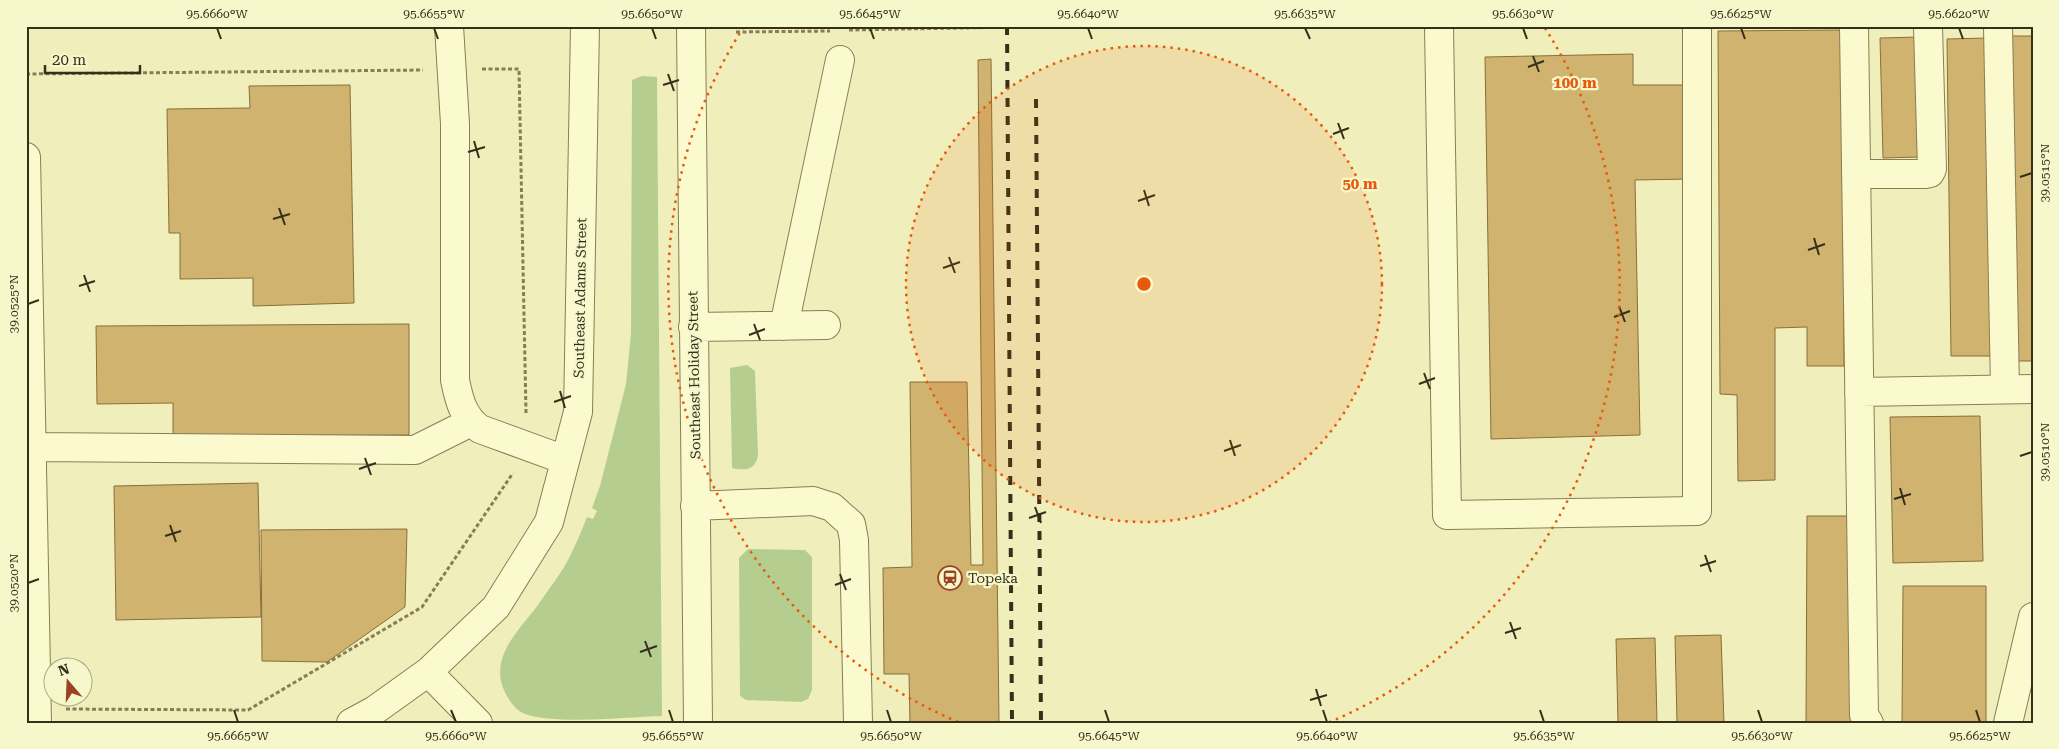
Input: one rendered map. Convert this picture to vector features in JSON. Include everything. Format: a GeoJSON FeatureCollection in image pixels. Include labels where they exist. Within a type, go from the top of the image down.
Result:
{"type":"FeatureCollection","features":[{"type":"Feature","properties":{"kind":"street"},"geometry":{"type":"LineString","coordinates":[[448,26],[454,124],[455,380],[465,414],[480,429],[565,460]]}},
{"type":"Feature","properties":{"kind":"street","name":"Southeast Adams Street"},"geometry":{"type":"LineString","coordinates":[[351,723],[375,710],[428,672],[496,607],[549,522],[578,412],[585,26]]}},
{"type":"Feature","properties":{"kind":"street","name":"Southeast Holiday Street"},"geometry":{"type":"LineString","coordinates":[[691,26],[698,723]]}},
{"type":"Feature","properties":{"kind":"street"},"geometry":{"type":"LineString","coordinates":[[1439,26],[1448,515],[1697,511],[1697,26]]}},
{"type":"Feature","properties":{"kind":"street"},"geometry":{"type":"LineString","coordinates":[[1854,26],[1864,715],[1868,723]]}},
{"type":"Feature","properties":{"kind":"street"},"geometry":{"type":"LineString","coordinates":[[1856,174],[1925,174],[1930,173],[1932,169],[1928,26]]}},
{"type":"Feature","properties":{"kind":"street"},"geometry":{"type":"LineString","coordinates":[[1998,26],[2006,390]]}},
{"type":"Feature","properties":{"kind":"street"},"geometry":{"type":"LineString","coordinates":[[784,326],[840,60]]}},
{"type":"Feature","properties":{"kind":"street"},"geometry":{"type":"LineString","coordinates":[[26,158],[28,365],[32,447],[37,676],[36,718]]}},
{"type":"Feature","properties":{"kind":"street"},"geometry":{"type":"LineString","coordinates":[[693,327],[826,325]]}},
{"type":"Feature","properties":{"kind":"street"},"geometry":{"type":"LineString","coordinates":[[1859,392],[2033,389]]}},
{"type":"Feature","properties":{"kind":"street"},"geometry":{"type":"LineString","coordinates":[[32,447],[415,450],[471,422]]}},
{"type":"Feature","properties":{"kind":"street"},"geometry":{"type":"LineString","coordinates":[[695,506],[813,501],[832,507],[851,524],[854,540],[858,723]]}},
{"type":"Feature","properties":{"kind":"street"},"geometry":{"type":"LineString","coordinates":[[2008,723],[2033,616]]}},
{"type":"Feature","properties":{"kind":"street"},"geometry":{"type":"LineString","coordinates":[[428,672],[478,723]]}},
{"type":"Feature","properties":{"kind":"path"},"geometry":{"type":"LineString","coordinates":[[844,30],[1071,26]]}},
{"type":"Feature","properties":{"kind":"path"},"geometry":{"type":"LineString","coordinates":[[736,32],[834,31]]}},
{"type":"Feature","properties":{"kind":"path"},"geometry":{"type":"LineString","coordinates":[[26,74],[519,69],[526,416],[512,477],[422,607],[248,710],[36,718]]}},
{"type":"Feature","properties":{"kind":"green space"},"geometry":{"type":"Polygon","coordinates":[[[642,76],[657,77],[662,716],[573,720],[538,717],[522,713],[514,706],[502,684],[500,672],[506,649],[512,639],[563,568],[587,517],[593,519],[597,511],[592,508],[600,486],[626,384],[631,333],[632,80],[642,76]]]}},
{"type":"Feature","properties":{"kind":"green space"},"geometry":{"type":"Polygon","coordinates":[[[747,365],[755,371],[758,455],[755,464],[749,468],[741,469],[732,468],[730,368],[747,365]]]}},
{"type":"Feature","properties":{"kind":"green space"},"geometry":{"type":"Polygon","coordinates":[[[748,549],[805,550],[812,557],[812,690],[808,699],[801,702],[746,700],[740,696],[739,558],[748,549]]]}},
{"type":"Feature","properties":{"kind":"building"},"geometry":{"type":"Polygon","coordinates":[[[1842,30],[1844,366],[1807,366],[1807,327],[1775,328],[1775,480],[1738,481],[1737,395],[1720,394],[1718,31],[1842,30]]]}},
{"type":"Feature","properties":{"kind":"building"},"geometry":{"type":"Polygon","coordinates":[[[2011,36],[2033,36],[2033,361],[2017,361],[2011,36]]]}},
{"type":"Feature","properties":{"kind":"building"},"geometry":{"type":"Polygon","coordinates":[[[1918,37],[1922,157],[1883,158],[1880,38],[1918,37]]]}},
{"type":"Feature","properties":{"kind":"building"},"geometry":{"type":"Polygon","coordinates":[[[1987,38],[1991,356],[1951,356],[1947,39],[1987,38]]]}},
{"type":"Feature","properties":{"kind":"building"},"geometry":{"type":"Polygon","coordinates":[[[1633,54],[1633,85],[1687,85],[1689,179],[1635,180],[1640,435],[1491,439],[1485,57],[1633,54]]]}},
{"type":"Feature","properties":{"kind":"building"},"geometry":{"type":"Polygon","coordinates":[[[991,59],[999,723],[910,723],[909,674],[884,674],[883,568],[912,567],[910,382],[967,382],[971,565],[983,565],[978,60],[991,59]]]}},
{"type":"Feature","properties":{"kind":"building"},"geometry":{"type":"Polygon","coordinates":[[[350,85],[354,303],[253,306],[253,278],[180,279],[180,233],[169,233],[167,109],[250,108],[249,86],[350,85]]]}},
{"type":"Feature","properties":{"kind":"building"},"geometry":{"type":"Polygon","coordinates":[[[409,324],[409,435],[173,436],[173,403],[97,404],[96,326],[409,324]]]}},
{"type":"Feature","properties":{"kind":"building"},"geometry":{"type":"Polygon","coordinates":[[[1980,416],[1983,561],[1893,563],[1890,417],[1980,416]]]}},
{"type":"Feature","properties":{"kind":"building"},"geometry":{"type":"Polygon","coordinates":[[[258,483],[261,617],[116,620],[114,486],[258,483]]]}},
{"type":"Feature","properties":{"kind":"building"},"geometry":{"type":"Polygon","coordinates":[[[1807,516],[1854,516],[1853,723],[1806,723],[1807,516]]]}},
{"type":"Feature","properties":{"kind":"building"},"geometry":{"type":"Polygon","coordinates":[[[407,529],[405,607],[327,662],[262,661],[261,530],[407,529]]]}},
{"type":"Feature","properties":{"kind":"building"},"geometry":{"type":"Polygon","coordinates":[[[1903,586],[1986,586],[1986,723],[1902,723],[1903,586]]]}},
{"type":"Feature","properties":{"kind":"building"},"geometry":{"type":"Polygon","coordinates":[[[1721,635],[1724,723],[1677,723],[1675,636],[1721,635]]]}},
{"type":"Feature","properties":{"kind":"building"},"geometry":{"type":"Polygon","coordinates":[[[1655,638],[1657,723],[1618,723],[1616,639],[1655,638]]]}},
{"type":"Feature","properties":{"kind":"railway"},"geometry":{"type":"LineString","coordinates":[[1007,26],[1012,723]]}},
{"type":"Feature","properties":{"kind":"railway"},"geometry":{"type":"LineString","coordinates":[[1036,99],[1041,723]]}},
{"type":"Feature","properties":{"kind":"place","name":"Topeka"},"geometry":{"type":"Point","coordinates":[950,578]}}]}
